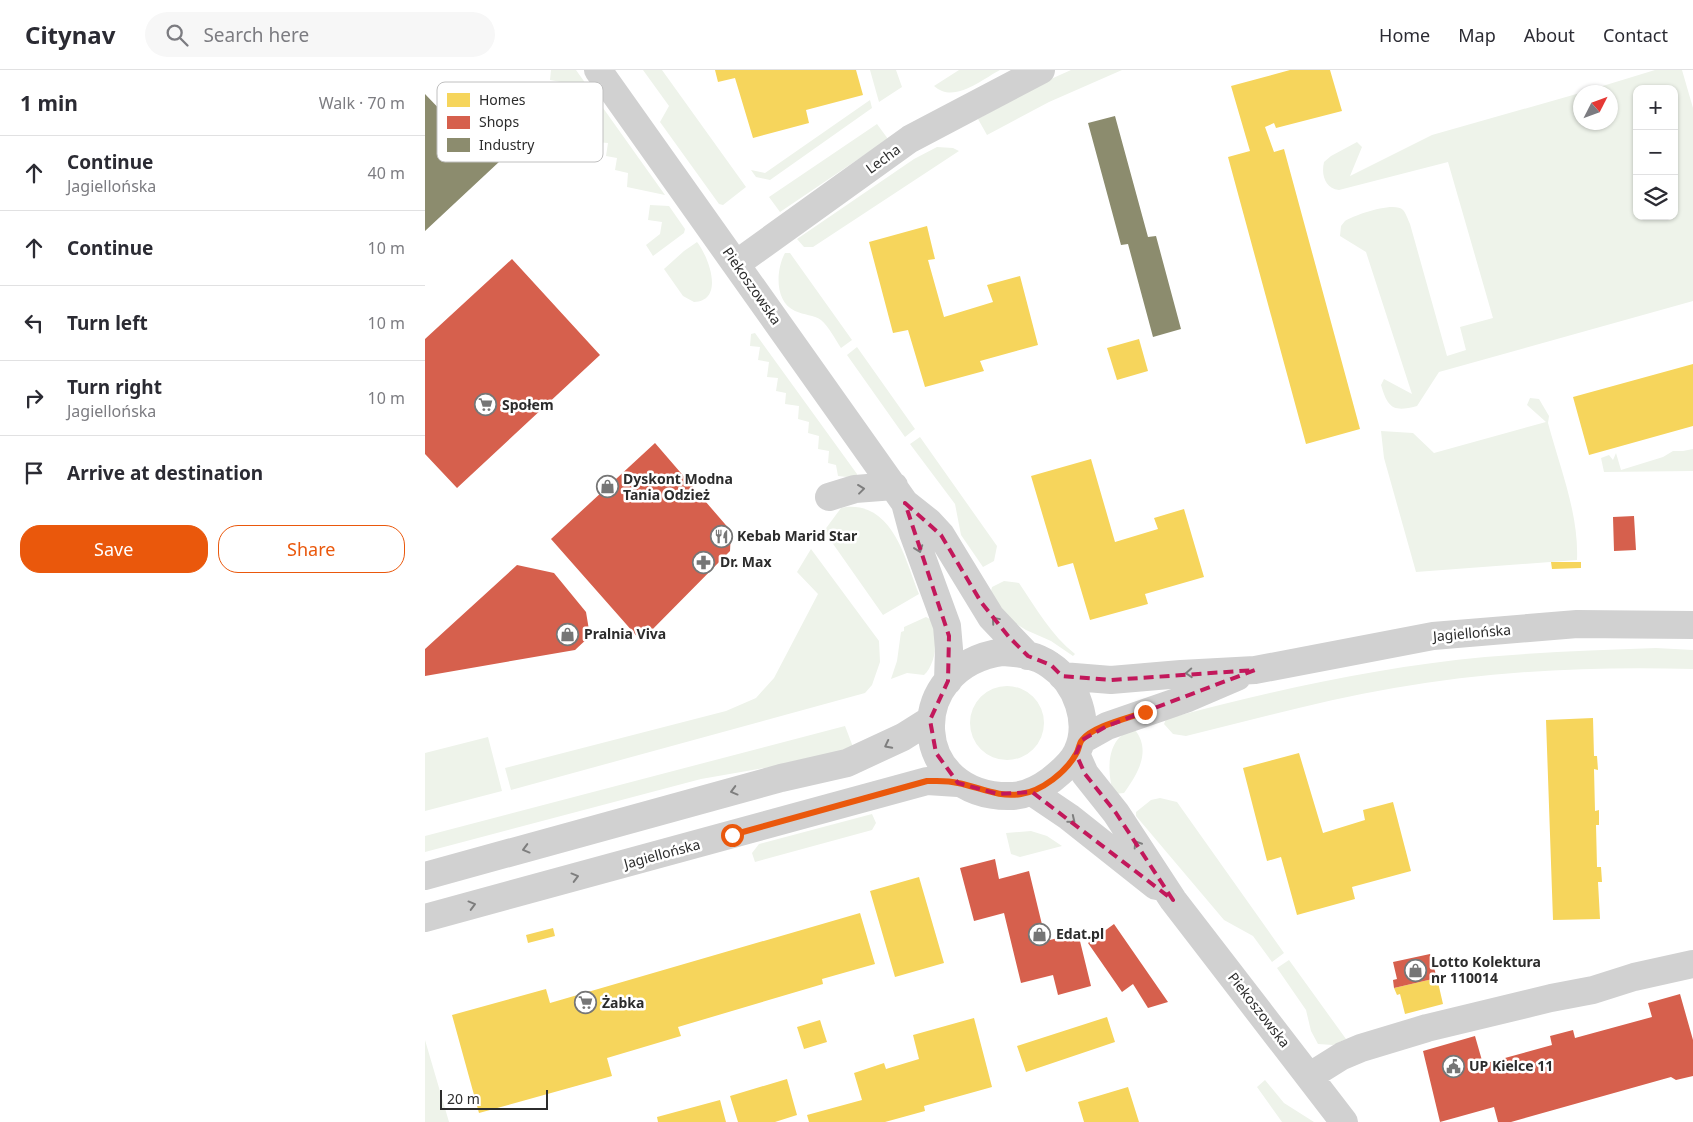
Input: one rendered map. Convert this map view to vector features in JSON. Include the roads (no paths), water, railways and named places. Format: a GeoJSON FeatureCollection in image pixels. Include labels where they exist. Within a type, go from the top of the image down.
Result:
{"type":"FeatureCollection","features":[{"type":"Feature","properties":{"kind":"street","name":"Piekoszowska"},"geometry":{"type":"LineString","coordinates":[[599,70],[899,494],[941,535],[991,617],[1029,656]]}},
{"type":"Feature","properties":{"kind":"street","name":"Lecha"},"geometry":{"type":"LineString","coordinates":[[736,264],[910,139],[1041,70]]}},
{"type":"Feature","properties":{"kind":"street"},"geometry":{"type":"LineString","coordinates":[[829,497],[855,489],[899,494]]}},
{"type":"Feature","properties":{"kind":"street","name":"Piekoszowska"},"geometry":{"type":"LineString","coordinates":[[899,494],[947,626],[949,649],[948,681]]}},
{"type":"Feature","properties":{"kind":"street","name":"Jagiellońska"},"geometry":{"type":"LineString","coordinates":[[1062,676],[1111,680],[1255,670],[1433,636],[1577,624],[1693,625]]}},
{"type":"Feature","properties":{"kind":"street"},"geometry":{"type":"LineString","coordinates":[[1003,652],[1029,656],[1051,665],[1062,676],[1070,686],[1080,709],[1083,728],[1079,747],[1055,777],[1032,792],[1013,796],[998,794],[958,783],[936,753],[931,739],[930,720],[933,708],[948,681],[965,665],[984,656],[1003,652]]}},
{"type":"Feature","properties":{"kind":"street","name":"Jagiellońska"},"geometry":{"type":"LineString","coordinates":[[1079,747],[1107,726],[1188,698],[1255,670]]}},
{"type":"Feature","properties":{"kind":"street"},"geometry":{"type":"LineString","coordinates":[[425,876],[771,781],[847,763],[903,737],[930,720]]}},
{"type":"Feature","properties":{"kind":"street","name":"Piekoszowska"},"geometry":{"type":"LineString","coordinates":[[1079,747],[1085,774],[1116,813],[1173,900],[1344,1122]]}},
{"type":"Feature","properties":{"kind":"street","name":"Jagiellońska"},"geometry":{"type":"LineString","coordinates":[[425,918],[927,781],[958,783]]}},
{"type":"Feature","properties":{"kind":"street","name":"Piekoszowska"},"geometry":{"type":"LineString","coordinates":[[1032,792],[1069,817],[1173,900]]}},
{"type":"Feature","properties":{"kind":"street"},"geometry":{"type":"LineString","coordinates":[[1310,1076],[1342,1056],[1361,1048],[1427,1028],[1551,998],[1607,987],[1634,977],[1693,964]]}},
{"type":"Feature","properties":{"kind":"place","name":"Społem"},"geometry":{"type":"Point","coordinates":[486,405]}},
{"type":"Feature","properties":{"kind":"place","name":"Dyskont Modna Tania Odzież"},"geometry":{"type":"Point","coordinates":[607,487]}},
{"type":"Feature","properties":{"kind":"place","name":"Kebab Marid Star"},"geometry":{"type":"Point","coordinates":[721,536]}},
{"type":"Feature","properties":{"kind":"place","name":"Dr. Max"},"geometry":{"type":"Point","coordinates":[704,562]}},
{"type":"Feature","properties":{"kind":"place","name":"Pralnia Viva"},"geometry":{"type":"Point","coordinates":[568,634]}},
{"type":"Feature","properties":{"kind":"place","name":"Edat.pl"},"geometry":{"type":"Point","coordinates":[1040,934]}},
{"type":"Feature","properties":{"kind":"place","name":"Lotto Kolektura nr 110014"},"geometry":{"type":"Point","coordinates":[1415,970]}},
{"type":"Feature","properties":{"kind":"place","name":"Żabka"},"geometry":{"type":"Point","coordinates":[586,1003]}},
{"type":"Feature","properties":{"kind":"place","name":"UP Kielce 11"},"geometry":{"type":"Point","coordinates":[1453,1066]}}]}
